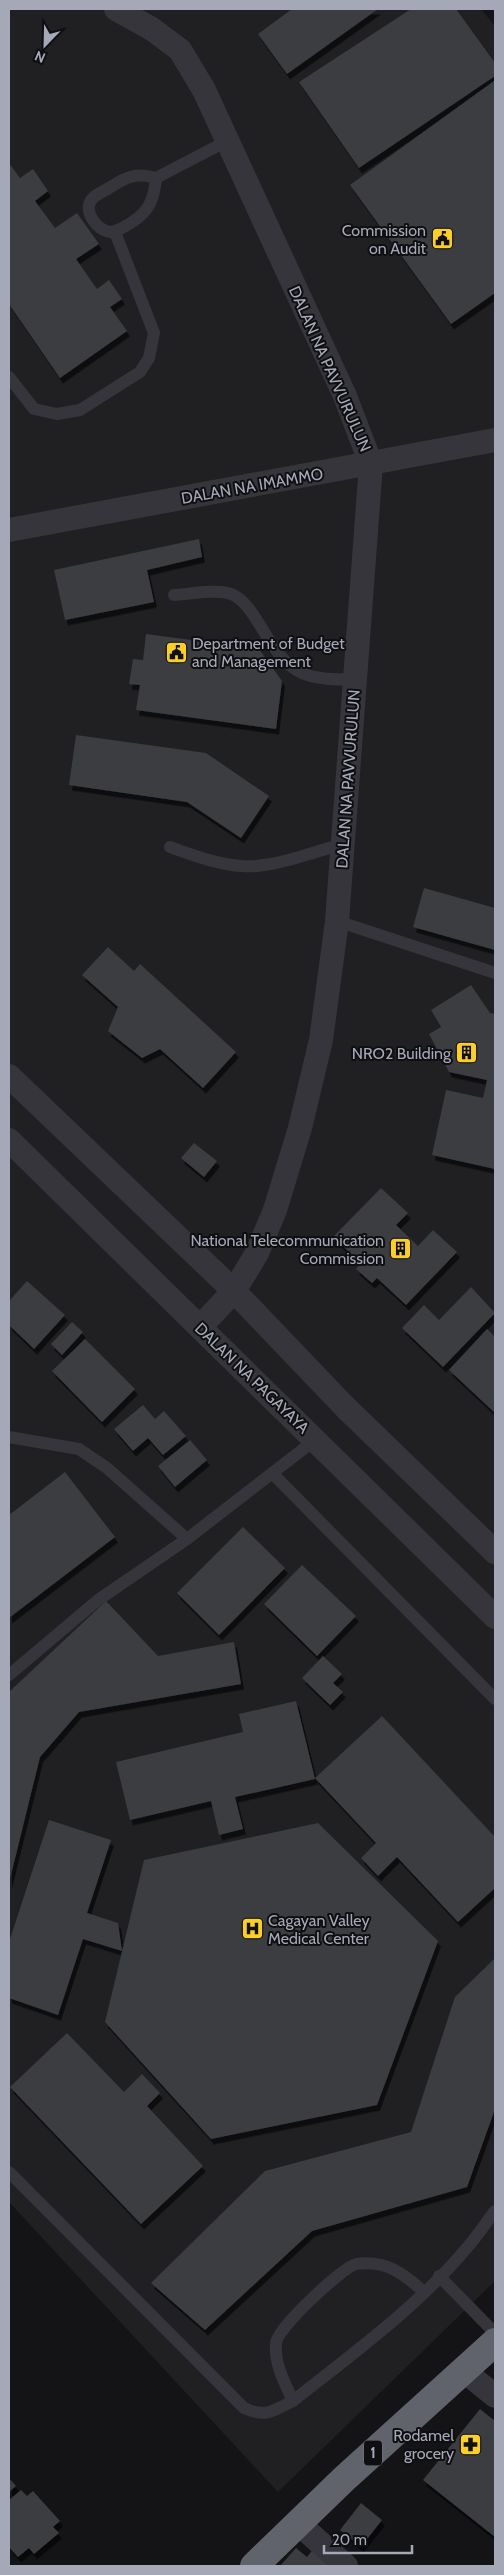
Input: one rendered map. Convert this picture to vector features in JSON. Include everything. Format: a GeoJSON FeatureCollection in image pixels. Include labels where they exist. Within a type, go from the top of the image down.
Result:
{"type":"FeatureCollection","features":[{"type":"Feature","properties":{"kind":"highway","name":"1"},"geometry":{"type":"LineString","coordinates":[[254,2566],[346,2478],[495,2342]]}},
{"type":"Feature","properties":{"kind":"street","name":"DALAN NA PAVVURULUN"},"geometry":{"type":"LineString","coordinates":[[116,9],[152,29],[180,50],[204,90],[345,396],[371,464],[337,920],[321,1040],[300,1128],[275,1210],[257,1253],[234,1291],[200,1327]]}},
{"type":"Feature","properties":{"kind":"street","name":"DALAN NA IMAMMO"},"geometry":{"type":"LineString","coordinates":[[9,530],[495,440]]}},
{"type":"Feature","properties":{"kind":"street"},"geometry":{"type":"LineString","coordinates":[[9,1076],[234,1291],[346,1407],[495,1552]]}},
{"type":"Feature","properties":{"kind":"street","name":"DALAN NA PAGAYAYA"},"geometry":{"type":"LineString","coordinates":[[9,1140],[495,1617]]}},
{"type":"Feature","properties":{"kind":"street"},"geometry":{"type":"LineString","coordinates":[[464,2371],[495,2396]]}},
{"type":"Feature","properties":{"kind":"street"},"geometry":{"type":"LineString","coordinates":[[299,2524],[346,2566]]}},
{"type":"Feature","properties":{"kind":"lane"},"geometry":{"type":"LineString","coordinates":[[156,178],[152,199],[141,217],[115,232],[102,230],[90,216],[89,205],[92,198],[128,176],[138,174],[156,178],[227,141]]}},
{"type":"Feature","properties":{"kind":"lane"},"geometry":{"type":"LineString","coordinates":[[9,377],[34,409],[57,414],[80,410],[140,372],[149,358],[154,334],[115,232]]}},
{"type":"Feature","properties":{"kind":"lane"},"geometry":{"type":"LineString","coordinates":[[174,595],[223,593],[233,595],[251,613],[270,644],[289,666],[313,677],[355,680]]}},
{"type":"Feature","properties":{"kind":"lane"},"geometry":{"type":"LineString","coordinates":[[170,847],[212,862],[243,867],[275,862],[343,844]]}},
{"type":"Feature","properties":{"kind":"lane"},"geometry":{"type":"LineString","coordinates":[[337,920],[495,973]]}},
{"type":"Feature","properties":{"kind":"lane"},"geometry":{"type":"LineString","coordinates":[[9,1438],[80,1449],[107,1468],[187,1539]]}},
{"type":"Feature","properties":{"kind":"lane"},"geometry":{"type":"LineString","coordinates":[[9,1675],[98,1600],[187,1539],[315,1440]]}},
{"type":"Feature","properties":{"kind":"lane"},"geometry":{"type":"LineString","coordinates":[[272,1473],[495,1699]]}},
{"type":"Feature","properties":{"kind":"lane"},"geometry":{"type":"LineString","coordinates":[[9,2172],[244,2408],[255,2413],[268,2414],[293,2401],[359,2349],[440,2276],[464,2251],[495,2211]]}},
{"type":"Feature","properties":{"kind":"lane"},"geometry":{"type":"LineString","coordinates":[[293,2401],[278,2368],[276,2342],[283,2328],[307,2302],[354,2264],[378,2264],[400,2271],[424,2292]]}},
{"type":"Feature","properties":{"kind":"lane"},"geometry":{"type":"LineString","coordinates":[[440,2276],[495,2334]]}},
{"type":"Feature","properties":{"kind":"shaded area"},"geometry":{"type":"Polygon","coordinates":[[[9,9],[481,9],[495,26],[495,2281],[278,2492],[9,2202],[9,9]]]}},
{"type":"Feature","properties":{"kind":"building"},"geometry":{"type":"Polygon","coordinates":[[[292,9],[378,9],[287,74],[258,34],[292,9]]]}},
{"type":"Feature","properties":{"kind":"building"},"geometry":{"type":"Polygon","coordinates":[[[411,9],[456,9],[495,63],[495,76],[359,168],[299,82],[411,9]]]}},
{"type":"Feature","properties":{"kind":"building","name":"Commission on Audit"},"geometry":{"type":"Polygon","coordinates":[[[494,81],[495,293],[451,324],[350,185],[494,81]]]}},
{"type":"Feature","properties":{"kind":"building"},"geometry":{"type":"Polygon","coordinates":[[[9,163],[20,178],[33,169],[48,191],[35,201],[55,228],[77,213],[99,244],[76,259],[97,289],[109,280],[122,299],[110,307],[127,331],[60,378],[9,304],[9,163]]]}},
{"type":"Feature","properties":{"kind":"building"},"geometry":{"type":"Polygon","coordinates":[[[199,539],[202,557],[147,570],[154,602],[65,620],[54,570],[199,539]]]}},
{"type":"Feature","properties":{"kind":"building"},"geometry":{"type":"Polygon","coordinates":[[[146,634],[259,649],[282,681],[276,729],[136,710],[140,685],[129,684],[133,659],[143,660],[146,634]]]}},
{"type":"Feature","properties":{"kind":"building"},"geometry":{"type":"Polygon","coordinates":[[[76,735],[206,753],[269,796],[241,838],[187,802],[69,785],[76,735]]]}},
{"type":"Feature","properties":{"kind":"building"},"geometry":{"type":"Polygon","coordinates":[[[424,888],[495,908],[495,950],[413,927],[424,888]]]}},
{"type":"Feature","properties":{"kind":"building"},"geometry":{"type":"Polygon","coordinates":[[[108,947],[134,971],[140,964],[236,1052],[203,1088],[160,1049],[142,1058],[108,1031],[118,1007],[82,975],[108,947]]]}},
{"type":"Feature","properties":{"kind":"building"},"geometry":{"type":"Polygon","coordinates":[[[471,985],[490,1013],[495,1014],[495,1169],[432,1155],[446,1090],[483,1098],[487,1080],[449,1072],[429,1034],[441,1027],[431,1010],[471,985]]]}},
{"type":"Feature","properties":{"kind":"building"},"geometry":{"type":"Polygon","coordinates":[[[194,1143],[217,1161],[204,1177],[181,1158],[194,1143]]]}},
{"type":"Feature","properties":{"kind":"building","name":"National Telecommunication Commission"},"geometry":{"type":"Polygon","coordinates":[[[381,1188],[408,1213],[396,1225],[418,1246],[433,1230],[457,1252],[406,1305],[377,1278],[372,1283],[356,1269],[361,1263],[333,1237],[381,1188]]]}},
{"type":"Feature","properties":{"kind":"building"},"geometry":{"type":"Polygon","coordinates":[[[27,1281],[65,1315],[34,1349],[9,1325],[9,1301],[27,1281]]]}},
{"type":"Feature","properties":{"kind":"building"},"geometry":{"type":"Polygon","coordinates":[[[471,1287],[495,1313],[443,1367],[402,1328],[424,1305],[439,1320],[471,1287]]]}},
{"type":"Feature","properties":{"kind":"building"},"geometry":{"type":"Polygon","coordinates":[[[72,1322],[83,1332],[62,1355],[51,1344],[72,1322]]]}},
{"type":"Feature","properties":{"kind":"building"},"geometry":{"type":"Polygon","coordinates":[[[487,1329],[495,1337],[495,1413],[449,1370],[487,1329]]]}},
{"type":"Feature","properties":{"kind":"building"},"geometry":{"type":"Polygon","coordinates":[[[85,1339],[135,1389],[102,1422],[52,1371],[85,1339]]]}},
{"type":"Feature","properties":{"kind":"building"},"geometry":{"type":"Polygon","coordinates":[[[143,1405],[155,1419],[164,1411],[186,1436],[163,1455],[148,1438],[133,1451],[114,1429],[143,1405]]]}},
{"type":"Feature","properties":{"kind":"building"},"geometry":{"type":"Polygon","coordinates":[[[190,1440],[207,1460],[175,1487],[158,1466],[190,1440]]]}},
{"type":"Feature","properties":{"kind":"building"},"geometry":{"type":"Polygon","coordinates":[[[65,1472],[115,1537],[9,1618],[9,1515],[65,1472]]]}},
{"type":"Feature","properties":{"kind":"building"},"geometry":{"type":"Polygon","coordinates":[[[243,1527],[285,1568],[219,1635],[177,1593],[243,1527]]]}},
{"type":"Feature","properties":{"kind":"building"},"geometry":{"type":"Polygon","coordinates":[[[302,1565],[356,1616],[317,1656],[264,1604],[302,1565]]]}},
{"type":"Feature","properties":{"kind":"building"},"geometry":{"type":"Polygon","coordinates":[[[106,1601],[158,1656],[234,1642],[241,1684],[79,1712],[40,1757],[9,1883],[9,1692],[106,1601]]]}},
{"type":"Feature","properties":{"kind":"building"},"geometry":{"type":"Polygon","coordinates":[[[323,1656],[342,1674],[333,1683],[343,1692],[330,1705],[302,1678],[323,1656]]]}},
{"type":"Feature","properties":{"kind":"building"},"geometry":{"type":"Polygon","coordinates":[[[296,1701],[315,1779],[235,1797],[243,1829],[219,1835],[211,1801],[130,1820],[116,1762],[243,1732],[239,1714],[296,1701]]]}},
{"type":"Feature","properties":{"kind":"building"},"geometry":{"type":"Polygon","coordinates":[[[382,1716],[495,1837],[495,1888],[458,1922],[397,1857],[378,1876],[361,1858],[376,1843],[315,1778],[382,1716]]]}},
{"type":"Feature","properties":{"kind":"building"},"geometry":{"type":"Polygon","coordinates":[[[49,1820],[111,1840],[87,1913],[118,1923],[122,1951],[83,1939],[58,2015],[9,1998],[9,1942],[49,1820]]]}},
{"type":"Feature","properties":{"kind":"building","name":"Cagayan Valley Medical Center"},"geometry":{"type":"Polygon","coordinates":[[[318,1823],[438,1941],[377,2105],[211,2139],[105,2022],[144,1860],[318,1823]]]}},
{"type":"Feature","properties":{"kind":"building"},"geometry":{"type":"Polygon","coordinates":[[[495,1958],[495,2109],[467,2187],[312,2231],[205,2330],[151,2283],[265,2171],[411,2132],[455,1997],[495,1958]]]}},
{"type":"Feature","properties":{"kind":"building"},"geometry":{"type":"Polygon","coordinates":[[[67,2033],[124,2092],[142,2074],[160,2093],[147,2106],[203,2166],[141,2224],[10,2087],[67,2033]]]}},
{"type":"Feature","properties":{"kind":"building"},"geometry":{"type":"Polygon","coordinates":[[[480,2409],[495,2421],[495,2537],[423,2480],[480,2409]]]}},
{"type":"Feature","properties":{"kind":"building"},"geometry":{"type":"Polygon","coordinates":[[[9,2478],[16,2486],[9,2492],[9,2478]]]}},
{"type":"Feature","properties":{"kind":"building"},"geometry":{"type":"Polygon","coordinates":[[[21,2490],[27,2496],[33,2491],[60,2521],[53,2527],[59,2533],[34,2554],[29,2548],[18,2557],[9,2547],[9,2500],[21,2490]]]}},
{"type":"Feature","properties":{"kind":"building"},"geometry":{"type":"Polygon","coordinates":[[[361,2503],[382,2520],[361,2547],[340,2530],[361,2503]]]}},
{"type":"Feature","properties":{"kind":"building"},"geometry":{"type":"Polygon","coordinates":[[[296,2548],[307,2557],[314,2548],[334,2566],[280,2566],[296,2548]]]}},
{"type":"Feature","properties":{"kind":"place","name":"Commission on Audit"},"geometry":{"type":"Point","coordinates":[442,239]}},
{"type":"Feature","properties":{"kind":"place","name":"Department of Budget and Management"},"geometry":{"type":"Point","coordinates":[176,652]}},
{"type":"Feature","properties":{"kind":"place","name":"NRO2 Building"},"geometry":{"type":"Point","coordinates":[467,1053]}},
{"type":"Feature","properties":{"kind":"place","name":"National Telecommunication Commission"},"geometry":{"type":"Point","coordinates":[400,1249]}},
{"type":"Feature","properties":{"kind":"place","name":"Cagayan Valley Medical Center"},"geometry":{"type":"Point","coordinates":[252,1929]}},
{"type":"Feature","properties":{"kind":"place","name":"Rodamel grocery"},"geometry":{"type":"Point","coordinates":[470,2444]}}]}
